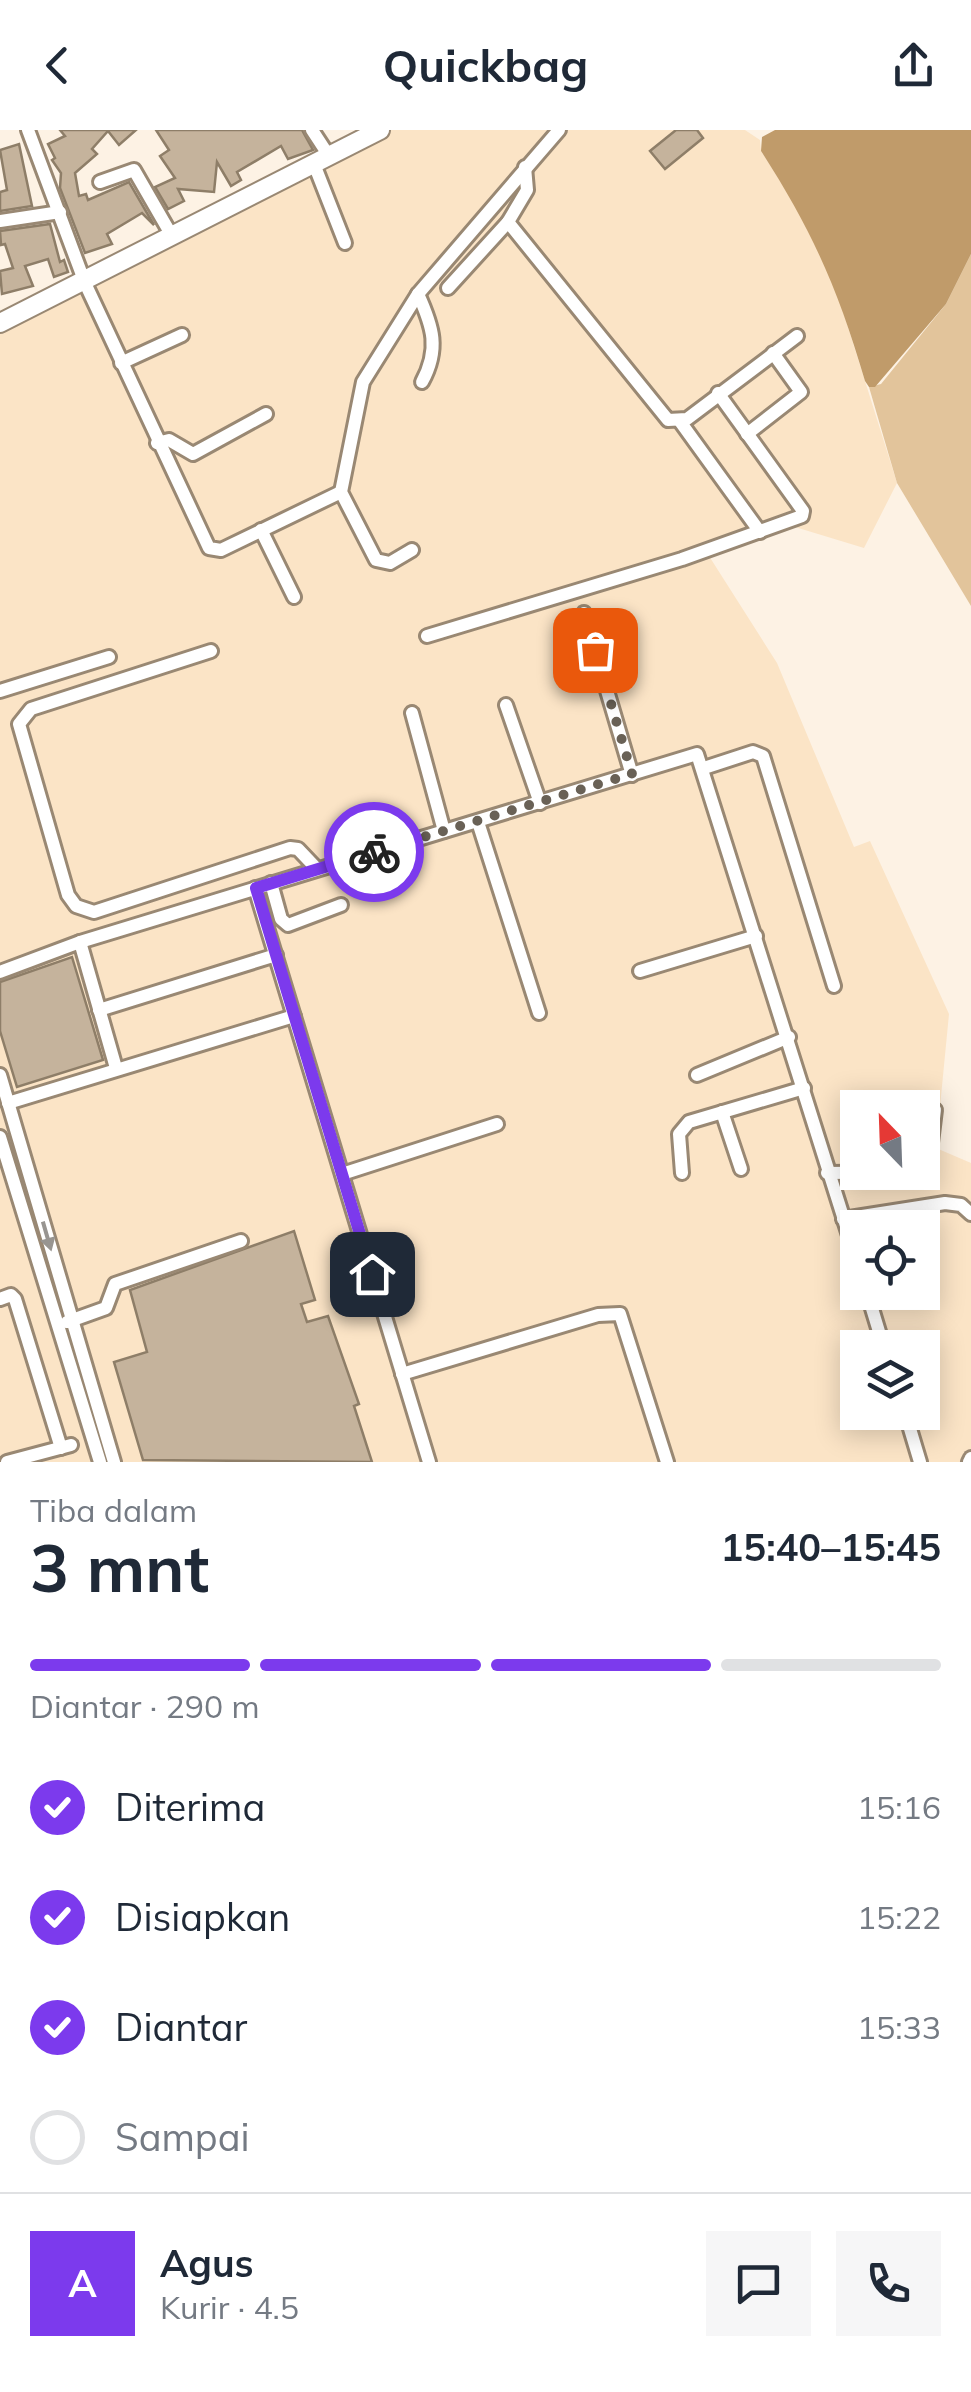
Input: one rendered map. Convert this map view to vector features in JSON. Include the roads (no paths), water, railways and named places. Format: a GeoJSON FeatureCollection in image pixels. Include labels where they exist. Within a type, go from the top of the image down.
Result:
{"type":"FeatureCollection","features":[{"type":"Feature","properties":{"kind":"main road"},"geometry":{"type":"LineString","coordinates":[[0,323],[380,130]]}},
{"type":"Feature","properties":{"kind":"street"},"geometry":{"type":"LineString","coordinates":[[28,130],[84,283],[209,548],[221,550],[341,492]]}},
{"type":"Feature","properties":{"kind":"street"},"geometry":{"type":"LineString","coordinates":[[312,130],[345,244]]}},
{"type":"Feature","properties":{"kind":"street"},"geometry":{"type":"LineString","coordinates":[[412,550],[390,563],[376,560],[341,492],[363,382],[418,294],[559,130]]}},
{"type":"Feature","properties":{"kind":"street"},"geometry":{"type":"LineString","coordinates":[[448,288],[508,222],[527,190],[525,167]]}},
{"type":"Feature","properties":{"kind":"street"},"geometry":{"type":"LineString","coordinates":[[100,182],[134,170],[172,236]]}},
{"type":"Feature","properties":{"kind":"street"},"geometry":{"type":"LineString","coordinates":[[0,221],[60,212]]}},
{"type":"Feature","properties":{"kind":"street"},"geometry":{"type":"LineString","coordinates":[[508,222],[668,420],[679,420],[797,336]]}},
{"type":"Feature","properties":{"kind":"street"},"geometry":{"type":"LineString","coordinates":[[418,294],[429,319],[434,358],[422,382]]}},
{"type":"Feature","properties":{"kind":"street"},"geometry":{"type":"LineString","coordinates":[[122,363],[182,336]]}},
{"type":"Feature","properties":{"kind":"street"},"geometry":{"type":"LineString","coordinates":[[748,434],[800,396],[800,387],[773,353]]}},
{"type":"Feature","properties":{"kind":"street"},"geometry":{"type":"LineString","coordinates":[[427,636],[799,518],[803,511],[718,393]]}},
{"type":"Feature","properties":{"kind":"street"},"geometry":{"type":"LineString","coordinates":[[158,444],[169,440],[193,454],[266,414]]}},
{"type":"Feature","properties":{"kind":"street"},"geometry":{"type":"LineString","coordinates":[[679,420],[760,532]]}},
{"type":"Feature","properties":{"kind":"street"},"geometry":{"type":"LineString","coordinates":[[261,530],[294,597]]}},
{"type":"Feature","properties":{"kind":"street"},"geometry":{"type":"LineString","coordinates":[[584,613],[632,774]]}},
{"type":"Feature","properties":{"kind":"street"},"geometry":{"type":"LineString","coordinates":[[211,651],[31,709],[22,717],[20,724],[68,896],[76,906],[94,912],[290,848],[298,848],[318,869]]}},
{"type":"Feature","properties":{"kind":"street"},"geometry":{"type":"LineString","coordinates":[[0,691],[109,657]]}},
{"type":"Feature","properties":{"kind":"street"},"geometry":{"type":"LineString","coordinates":[[506,705],[540,803]]}},
{"type":"Feature","properties":{"kind":"street"},"geometry":{"type":"LineString","coordinates":[[412,714],[444,831]]}},
{"type":"Feature","properties":{"kind":"street"},"geometry":{"type":"LineString","coordinates":[[704,768],[754,752],[763,756],[834,986]]}},
{"type":"Feature","properties":{"kind":"street"},"geometry":{"type":"LineString","coordinates":[[0,972],[80,942],[694,754],[704,768],[840,1211]]}},
{"type":"Feature","properties":{"kind":"street"},"geometry":{"type":"LineString","coordinates":[[478,822],[539,1013]]}},
{"type":"Feature","properties":{"kind":"street"},"geometry":{"type":"LineString","coordinates":[[271,883],[282,919],[288,925],[341,905]]}},
{"type":"Feature","properties":{"kind":"street"},"geometry":{"type":"LineString","coordinates":[[256,888],[429,1462]]}},
{"type":"Feature","properties":{"kind":"street"},"geometry":{"type":"LineString","coordinates":[[94,912],[100,936]]}},
{"type":"Feature","properties":{"kind":"street"},"geometry":{"type":"LineString","coordinates":[[640,971],[756,936]]}},
{"type":"Feature","properties":{"kind":"street"},"geometry":{"type":"LineString","coordinates":[[80,942],[116,1068]]}},
{"type":"Feature","properties":{"kind":"street"},"geometry":{"type":"LineString","coordinates":[[99,1010],[276,955]]}},
{"type":"Feature","properties":{"kind":"street"},"geometry":{"type":"LineString","coordinates":[[8,1103],[294,1016]]}},
{"type":"Feature","properties":{"kind":"street"},"geometry":{"type":"LineString","coordinates":[[697,1075],[788,1037]]}},
{"type":"Feature","properties":{"kind":"street"},"geometry":{"type":"LineString","coordinates":[[0,1076],[35,1197],[64,1323]]}},
{"type":"Feature","properties":{"kind":"street"},"geometry":{"type":"LineString","coordinates":[[682,1173],[677,1148],[682,1128],[804,1088]]}},
{"type":"Feature","properties":{"kind":"street"},"geometry":{"type":"LineString","coordinates":[[722,1112],[741,1169]]}},
{"type":"Feature","properties":{"kind":"street"},"geometry":{"type":"LineString","coordinates":[[342,1174],[498,1124]]}},
{"type":"Feature","properties":{"kind":"street"},"geometry":{"type":"LineString","coordinates":[[0,1136],[64,1323],[98,1436],[100,1462]]}},
{"type":"Feature","properties":{"kind":"street"},"geometry":{"type":"LineString","coordinates":[[827,1173],[840,1173]]}},
{"type":"Feature","properties":{"kind":"street"},"geometry":{"type":"LineString","coordinates":[[20,1201],[35,1197]]}},
{"type":"Feature","properties":{"kind":"street"},"geometry":{"type":"LineString","coordinates":[[903,1210],[945,1203],[960,1205],[971,1214]]}},
{"type":"Feature","properties":{"kind":"street"},"geometry":{"type":"LineString","coordinates":[[64,1323],[106,1308],[115,1284],[242,1242]]}},
{"type":"Feature","properties":{"kind":"street"},"geometry":{"type":"LineString","coordinates":[[0,1299],[12,1295],[15,1299],[66,1446],[7,1462]]}},
{"type":"Feature","properties":{"kind":"street"},"geometry":{"type":"LineString","coordinates":[[402,1374],[598,1315],[620,1314],[667,1462]]}},
{"type":"Feature","properties":{"kind":"street"},"geometry":{"type":"LineString","coordinates":[[910,1430],[920,1462]]}},
{"type":"Feature","properties":{"kind":"street"},"geometry":{"type":"LineString","coordinates":[[98,1436],[114,1462]]}}]}
